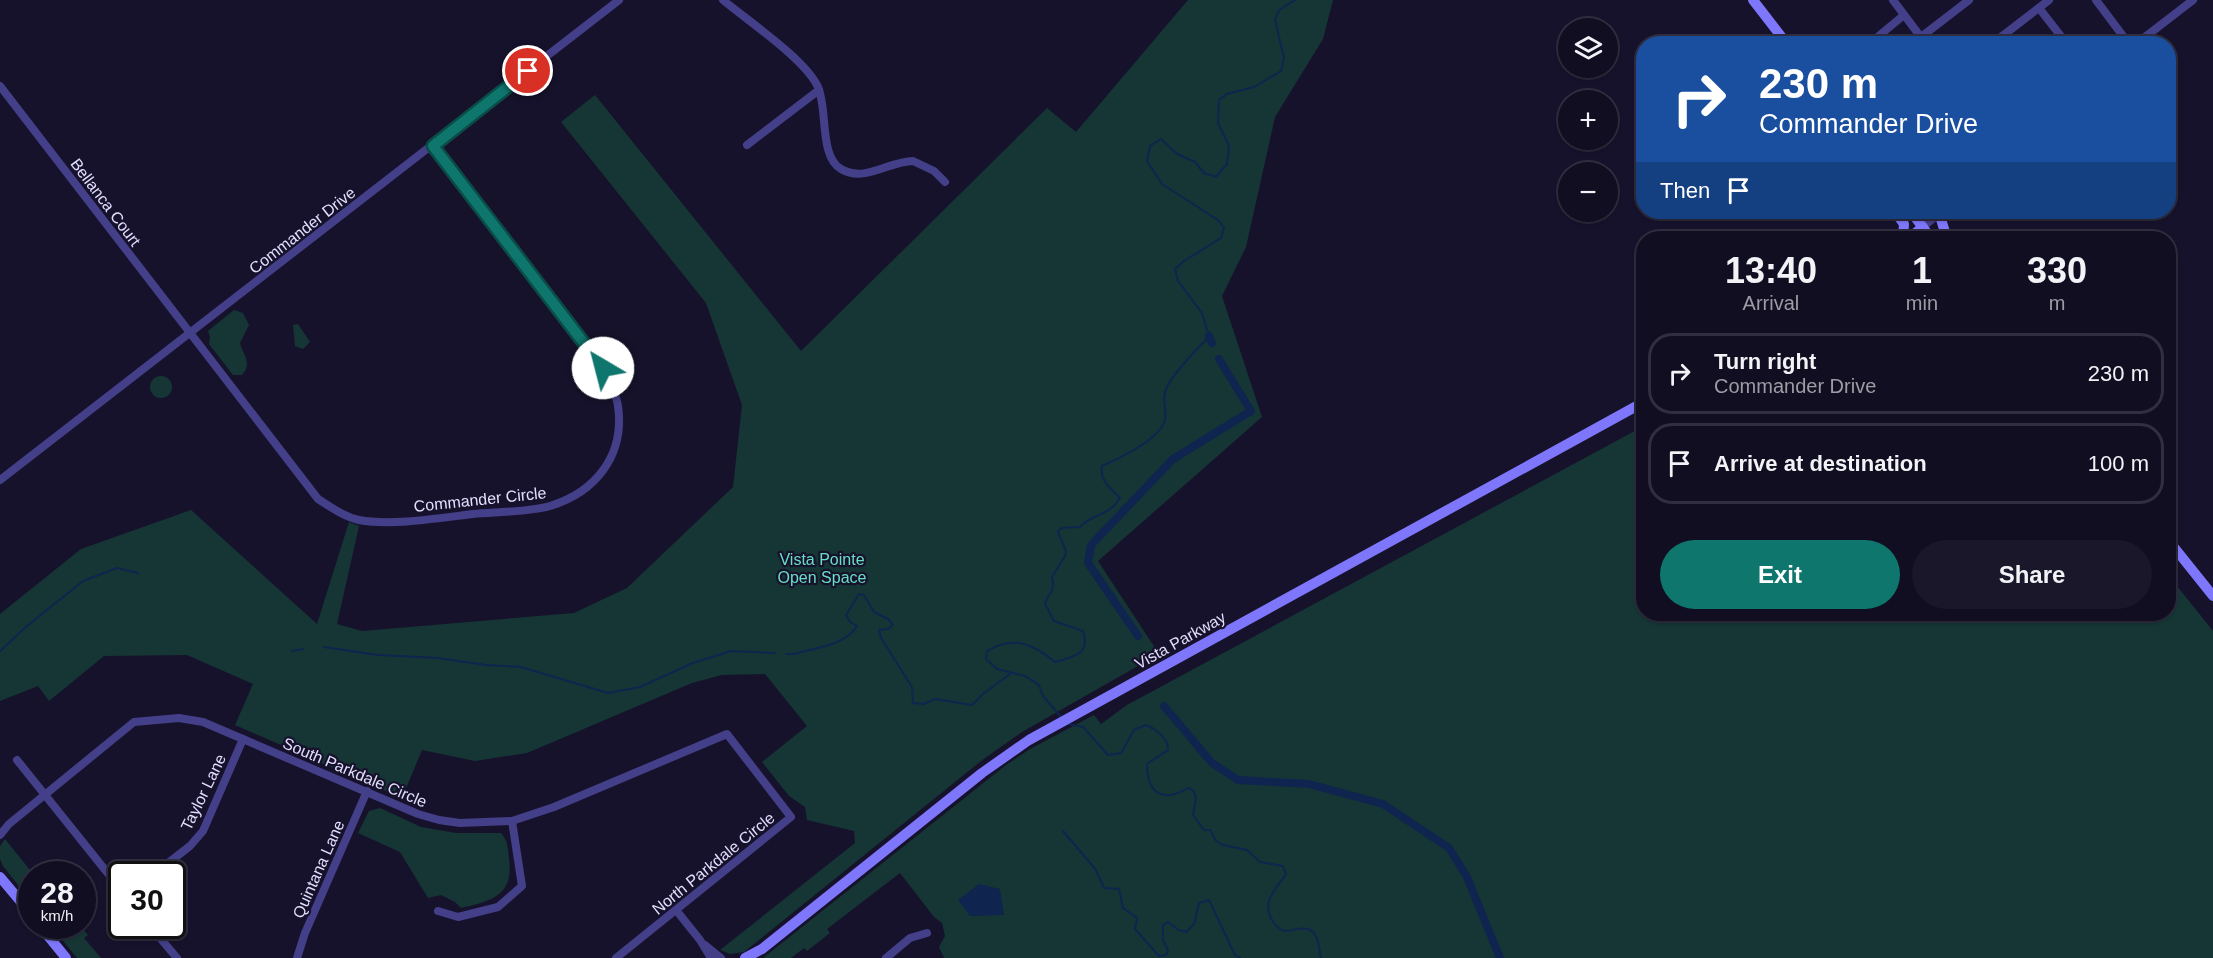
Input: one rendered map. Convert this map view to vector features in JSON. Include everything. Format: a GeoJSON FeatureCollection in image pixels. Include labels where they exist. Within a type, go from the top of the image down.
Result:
{"type":"FeatureCollection","features":[{"type":"Feature","properties":{"kind":"street","name":"Commander Drive"},"geometry":{"type":"LineString","coordinates":[[0,480],[619,0]]}},
{"type":"Feature","properties":{"kind":"street"},"geometry":{"type":"LineString","coordinates":[[723,0],[807,70],[823,102],[829,154],[834,164],[854,173],[865,173],[913,161],[934,171],[945,182]]}},
{"type":"Feature","properties":{"kind":"street"},"geometry":{"type":"LineString","coordinates":[[1753,0],[1780,36]]}},
{"type":"Feature","properties":{"kind":"street"},"geometry":{"type":"LineString","coordinates":[[1893,0],[1921,36]]}},
{"type":"Feature","properties":{"kind":"street"},"geometry":{"type":"LineString","coordinates":[[2002,36],[2049,0]]}},
{"type":"Feature","properties":{"kind":"street"},"geometry":{"type":"LineString","coordinates":[[2096,0],[2123,36]]}},
{"type":"Feature","properties":{"kind":"street"},"geometry":{"type":"LineString","coordinates":[[2146,36],[2193,0]]}},
{"type":"Feature","properties":{"kind":"street"},"geometry":{"type":"LineString","coordinates":[[1928,36],[1966,1]]}},
{"type":"Feature","properties":{"kind":"street"},"geometry":{"type":"LineString","coordinates":[[2039,8],[2061,36]]}},
{"type":"Feature","properties":{"kind":"street"},"geometry":{"type":"LineString","coordinates":[[1879,36],[1904,15]]}},
{"type":"Feature","properties":{"kind":"street","name":"Bellanca Court"},"geometry":{"type":"LineString","coordinates":[[0,86],[190,334]]}},
{"type":"Feature","properties":{"kind":"street"},"geometry":{"type":"LineString","coordinates":[[747,145],[819,90]]}},
{"type":"Feature","properties":{"kind":"street","name":"Commander Circle"},"geometry":{"type":"LineString","coordinates":[[190,334],[318,499],[358,520],[425,519],[548,507],[571,498],[590,486],[604,469],[615,447],[619,426],[618,405],[611,385],[603,368],[433,146]]}},
{"type":"Feature","properties":{"kind":"street"},"geometry":{"type":"LineString","coordinates":[[1917,219],[1926,231]]}},
{"type":"Feature","properties":{"kind":"street"},"geometry":{"type":"LineString","coordinates":[[1918,231],[1932,219]]}},
{"type":"Feature","properties":{"kind":"street","name":"Vista Parkway"},"geometry":{"type":"LineString","coordinates":[[745,958],[758,954],[982,773],[1029,740],[1636,406]]}},
{"type":"Feature","properties":{"kind":"street"},"geometry":{"type":"LineString","coordinates":[[2176,550],[2213,596]]}},
{"type":"Feature","properties":{"kind":"street","name":"South Parkdale Circle"},"geometry":{"type":"LineString","coordinates":[[0,829],[134,722],[179,718],[191,719],[243,739],[418,814],[439,820],[486,823],[512,821],[554,807],[727,734],[764,782]]}},
{"type":"Feature","properties":{"kind":"street","name":"Taylor Lane"},"geometry":{"type":"LineString","coordinates":[[171,861],[190,846],[203,831],[243,739]]}},
{"type":"Feature","properties":{"kind":"street"},"geometry":{"type":"LineString","coordinates":[[17,760],[108,874]]}},
{"type":"Feature","properties":{"kind":"street","name":"North Parkdale Circle"},"geometry":{"type":"LineString","coordinates":[[616,958],[791,817],[764,782]]}},
{"type":"Feature","properties":{"kind":"street","name":"Quintana Lane"},"geometry":{"type":"LineString","coordinates":[[297,958],[304,933],[367,791]]}},
{"type":"Feature","properties":{"kind":"street"},"geometry":{"type":"LineString","coordinates":[[438,911],[458,917],[498,907],[522,886],[512,821]]}},
{"type":"Feature","properties":{"kind":"street","name":"South Parkdale Circle"},"geometry":{"type":"LineString","coordinates":[[0,835],[9,824]]}},
{"type":"Feature","properties":{"kind":"street"},"geometry":{"type":"LineString","coordinates":[[1,876],[18,897]]}},
{"type":"Feature","properties":{"kind":"street"},"geometry":{"type":"LineString","coordinates":[[676,910],[711,958]]}},
{"type":"Feature","properties":{"kind":"street"},"geometry":{"type":"LineString","coordinates":[[886,958],[910,938],[927,933]]}},
{"type":"Feature","properties":{"kind":"street"},"geometry":{"type":"LineString","coordinates":[[51,939],[66,958]]}},
{"type":"Feature","properties":{"kind":"street"},"geometry":{"type":"LineString","coordinates":[[161,939],[177,958]]}},
{"type":"Feature","properties":{"kind":"street"},"geometry":{"type":"LineString","coordinates":[[700,940],[721,958]]}},
{"type":"Feature","properties":{"kind":"green space","name":"Vista Pointe Open Space"},"geometry":{"type":"Polygon","coordinates":[[[1188,0],[1333,0],[1323,39],[1275,117],[1246,247],[1222,296],[1262,417],[1098,561],[1159,654],[1022,732],[981,761],[744,952],[730,954],[720,950],[855,843],[854,831],[807,820],[805,807],[789,796],[762,762],[807,726],[765,674],[722,675],[692,683],[527,753],[475,761],[422,750],[402,798],[235,725],[253,684],[187,655],[104,656],[49,701],[38,686],[0,701],[0,614],[81,549],[191,510],[317,624],[349,522],[359,526],[337,624],[362,631],[574,613],[627,588],[733,487],[742,405],[706,303],[561,122],[595,95],[801,351],[1047,108],[1076,132],[1188,0]]]}},
{"type":"Feature","properties":{"kind":"green space"},"geometry":{"type":"Polygon","coordinates":[[[234,310],[243,313],[249,325],[240,343],[247,363],[242,375],[233,375],[209,344],[208,331],[234,310]]]}},
{"type":"Feature","properties":{"kind":"green space"},"geometry":{"type":"Polygon","coordinates":[[[298,324],[310,342],[303,349],[295,346],[293,325],[298,324]]]}},
{"type":"Feature","properties":{"kind":"green space"},"geometry":{"type":"Polygon","coordinates":[[[161,376],[169,379],[172,387],[169,395],[161,398],[153,395],[150,387],[153,379],[161,376]]]}},
{"type":"Feature","properties":{"kind":"green space"},"geometry":{"type":"Polygon","coordinates":[[[1636,430],[1636,621],[2176,621],[2176,585],[2213,631],[2213,958],[944,958],[939,947],[945,936],[942,923],[934,917],[900,873],[827,929],[830,933],[807,951],[804,948],[791,958],[763,958],[1006,765],[1030,749],[1094,715],[1101,724],[1127,705],[1636,430]]]}},
{"type":"Feature","properties":{"kind":"green space"},"geometry":{"type":"Polygon","coordinates":[[[380,808],[421,827],[456,833],[501,833],[508,848],[510,871],[504,889],[498,895],[482,903],[461,908],[441,895],[428,898],[400,852],[358,833],[369,811],[380,808]]]}},
{"type":"Feature","properties":{"kind":"green space"},"geometry":{"type":"Polygon","coordinates":[[[5,839],[23,861],[18,861],[18,885],[3,866],[0,859],[0,846],[5,839]]]}},
{"type":"Feature","properties":{"kind":"green space"},"geometry":{"type":"Polygon","coordinates":[[[62,939],[85,939],[101,958],[77,958],[62,939]]]}},
{"type":"Feature","properties":{"kind":"water"},"geometry":{"type":"Polygon","coordinates":[[[979,884],[1000,889],[1004,915],[970,916],[958,900],[979,884]]]}},
{"type":"Feature","properties":{"kind":"waterway"},"geometry":{"type":"LineString","coordinates":[[1062,718],[1043,696],[1039,685],[1025,676],[997,669],[986,659],[987,651],[1006,643],[1023,644],[1039,650],[1055,662],[1074,656],[1083,650],[1085,645],[1083,631],[1054,621],[1045,604],[1052,589],[1052,577],[1066,551],[1058,532],[1061,528],[1080,527],[1116,504],[1120,498],[1104,480],[1102,466],[1148,441],[1162,427],[1165,420],[1164,396],[1167,387],[1181,367],[1209,336],[1202,313],[1178,281],[1175,269],[1221,238],[1224,228],[1218,220],[1162,184],[1147,161],[1150,146],[1161,139],[1177,154],[1195,162],[1204,173],[1216,177],[1227,164],[1229,146],[1218,123],[1219,100],[1227,94],[1254,87],[1281,71],[1284,58],[1275,20],[1279,10],[1295,0]]}},
{"type":"Feature","properties":{"kind":"waterway"},"geometry":{"type":"LineString","coordinates":[[1209,336],[1212,343]]}},
{"type":"Feature","properties":{"kind":"waterway"},"geometry":{"type":"LineString","coordinates":[[1138,636],[1088,563],[1091,545],[1173,459],[1251,411],[1219,359]]}},
{"type":"Feature","properties":{"kind":"waterway"},"geometry":{"type":"LineString","coordinates":[[0,651],[83,581],[117,568],[138,573]]}},
{"type":"Feature","properties":{"kind":"waterway"},"geometry":{"type":"LineString","coordinates":[[786,654],[828,645],[852,633],[857,626],[850,622],[846,615],[859,594],[864,595],[874,612],[888,619],[893,625],[888,629],[879,630],[881,638],[912,687],[913,703],[924,704],[935,699],[972,705],[1010,674]]}},
{"type":"Feature","properties":{"kind":"waterway"},"geometry":{"type":"LineString","coordinates":[[324,647],[378,655],[438,658],[521,667],[608,693],[640,687],[693,663],[731,651],[775,653]]}},
{"type":"Feature","properties":{"kind":"waterway"},"geometry":{"type":"LineString","coordinates":[[292,651],[303,649]]}},
{"type":"Feature","properties":{"kind":"waterway"},"geometry":{"type":"LineString","coordinates":[[1164,706],[1212,763],[1238,780],[1309,784],[1383,804],[1449,848],[1467,877],[1500,958]]}},
{"type":"Feature","properties":{"kind":"waterway"},"geometry":{"type":"LineString","coordinates":[[1068,724],[1083,727],[1108,755],[1121,753],[1134,730],[1146,725],[1161,735],[1168,750],[1147,764],[1153,789],[1164,795],[1179,793],[1188,788],[1193,790],[1196,797],[1193,815],[1204,830],[1210,830],[1216,841],[1223,845],[1247,850],[1260,862],[1283,866],[1286,874],[1269,902],[1270,916],[1279,929],[1286,931],[1303,929],[1313,932],[1318,940],[1321,958]]}},
{"type":"Feature","properties":{"kind":"waterway"},"geometry":{"type":"LineString","coordinates":[[1063,831],[1096,870],[1104,888],[1119,889],[1123,908],[1137,918],[1135,929],[1159,956],[1166,955],[1168,950],[1163,940],[1163,925],[1168,922],[1186,932],[1194,924],[1199,903],[1209,900],[1235,955],[1240,958]]}},
{"type":"Feature","properties":{"kind":"route"},"geometry":{"type":"LineString","coordinates":[[528,71],[433,146],[603,368]]}}]}
